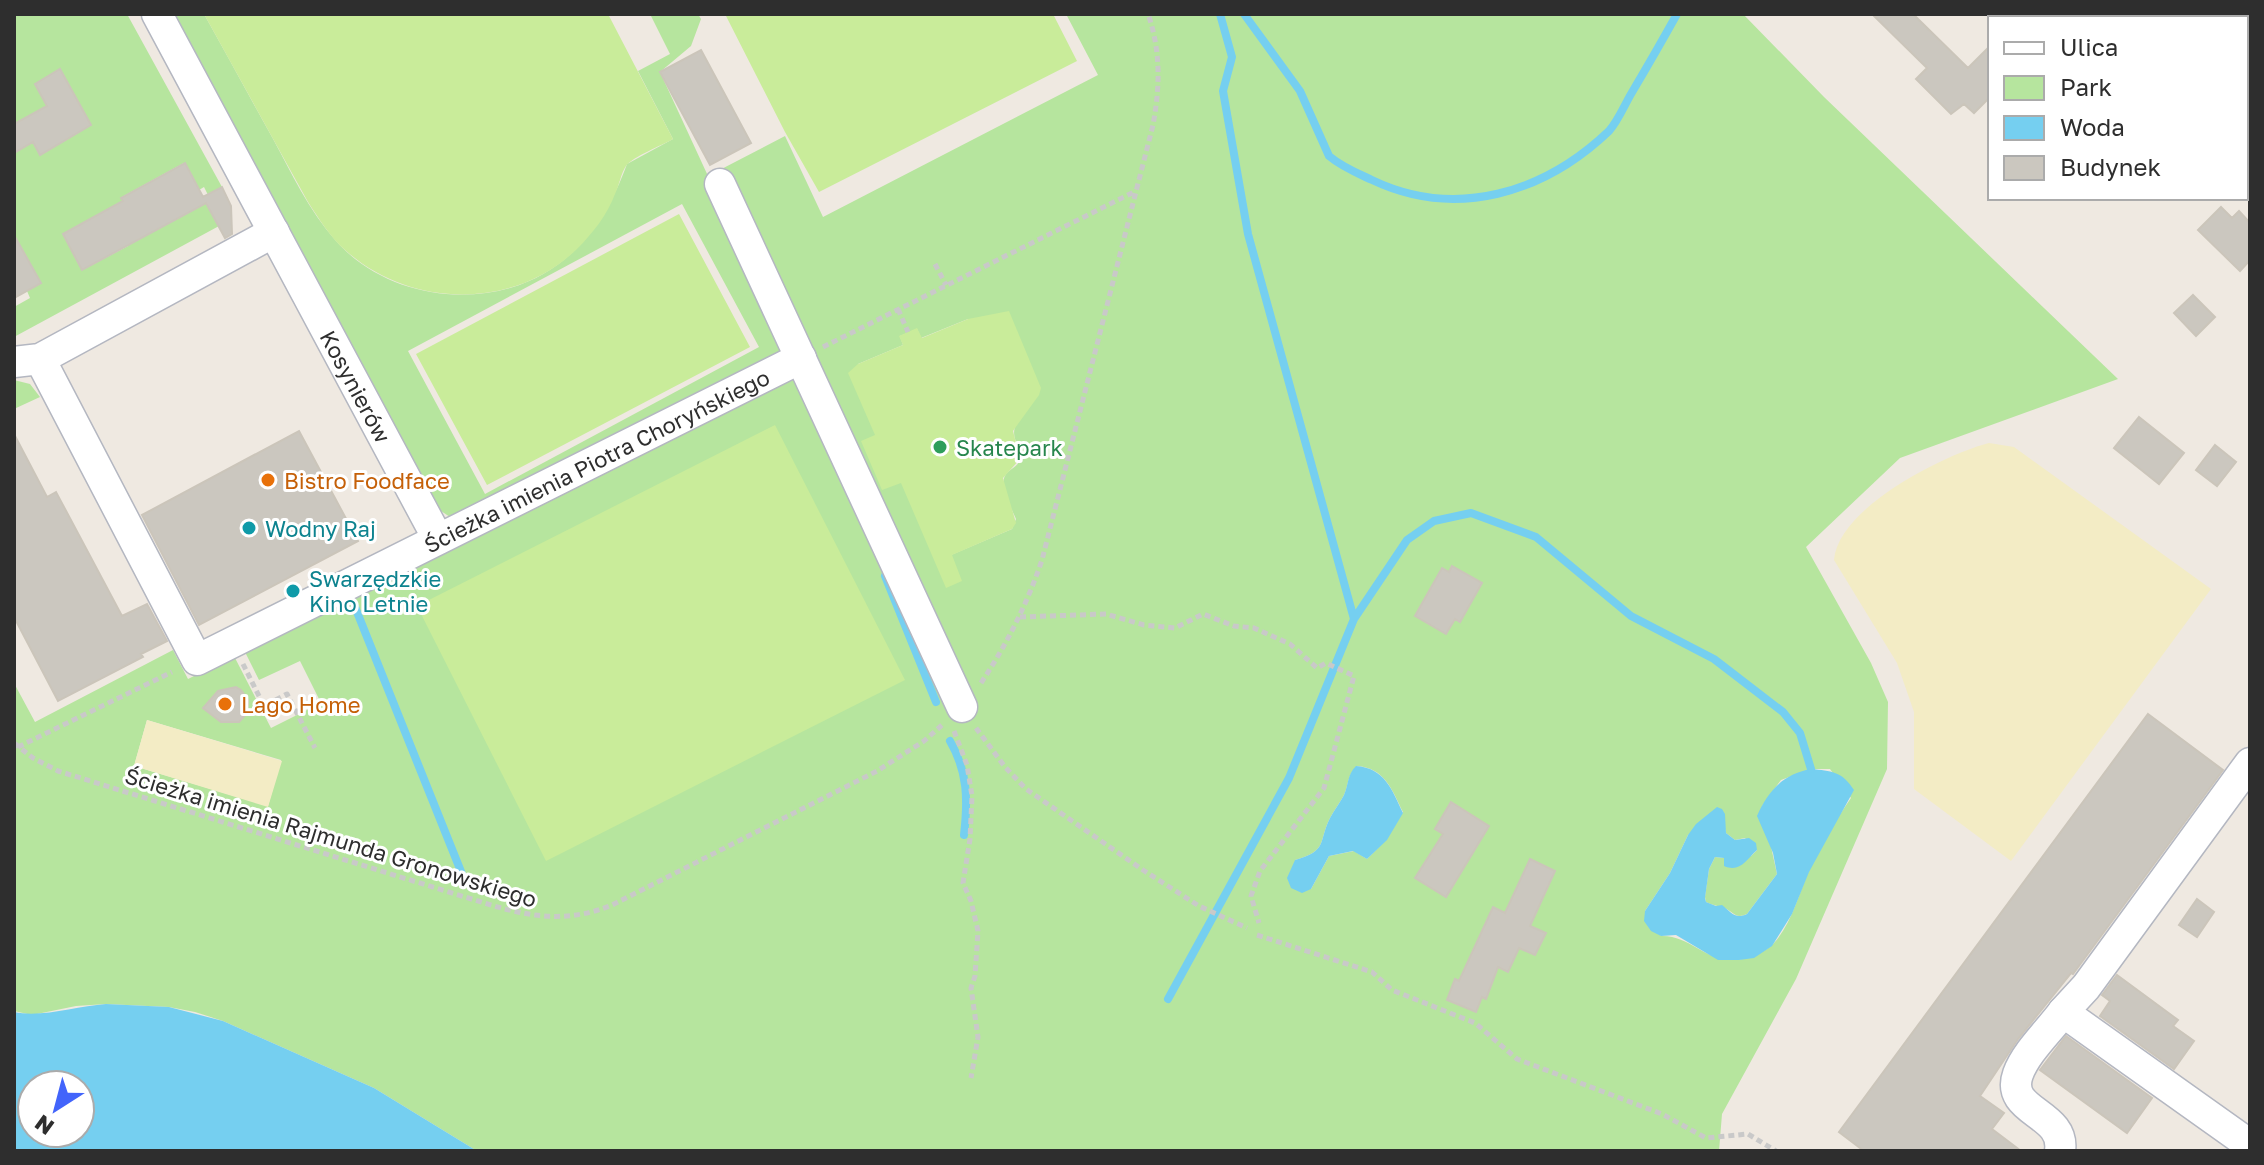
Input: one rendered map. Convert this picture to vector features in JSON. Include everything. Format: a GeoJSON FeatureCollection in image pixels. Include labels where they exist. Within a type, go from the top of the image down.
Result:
{"type":"FeatureCollection","features":[{"type":"Feature","properties":{"kind":"street","name":"Kosynierów"},"geometry":{"type":"LineString","coordinates":[[157,14],[438,539]]}},
{"type":"Feature","properties":{"kind":"street"},"geometry":{"type":"LineString","coordinates":[[720,184],[801,358],[956,713]]}},
{"type":"Feature","properties":{"kind":"street"},"geometry":{"type":"LineString","coordinates":[[197,660],[27,361],[274,232]]}},
{"type":"Feature","properties":{"kind":"street","name":"Ścieżka imienia Piotra Choryńskiego"},"geometry":{"type":"LineString","coordinates":[[197,660],[801,358]]}},
{"type":"Feature","properties":{"kind":"street"},"geometry":{"type":"LineString","coordinates":[[2060,1151],[2062,1141],[2057,1129],[2020,1100],[2016,1088],[2017,1075],[2063,1012],[2086,987],[2250,763]]}},
{"type":"Feature","properties":{"kind":"street"},"geometry":{"type":"LineString","coordinates":[[2063,1012],[2250,1145]]}},
{"type":"Feature","properties":{"kind":"path","name":"Ścieżka imienia Rajmunda Gronowskiego"},"geometry":{"type":"LineString","coordinates":[[16,745],[58,771],[516,912],[553,918],[585,915],[612,905],[877,771],[924,741],[956,713],[992,667],[1020,617],[1042,560],[1153,125],[1159,86],[1157,45],[1148,14]]}},
{"type":"Feature","properties":{"kind":"path"},"geometry":{"type":"LineString","coordinates":[[801,358],[1136,191]]}},
{"type":"Feature","properties":{"kind":"path"},"geometry":{"type":"LineString","coordinates":[[935,264],[946,285]]}},
{"type":"Feature","properties":{"kind":"path"},"geometry":{"type":"LineString","coordinates":[[898,309],[908,332]]}},
{"type":"Feature","properties":{"kind":"path"},"geometry":{"type":"LineString","coordinates":[[1020,617],[1106,614],[1144,625],[1175,628],[1203,614],[1234,626],[1254,628],[1290,644],[1317,668],[1326,663],[1354,676],[1324,788],[1260,871],[1251,896],[1259,923]]}},
{"type":"Feature","properties":{"kind":"path"},"geometry":{"type":"LineString","coordinates":[[232,642],[264,706],[287,694],[315,748]]}},
{"type":"Feature","properties":{"kind":"path"},"geometry":{"type":"LineString","coordinates":[[16,745],[197,660]]}},
{"type":"Feature","properties":{"kind":"path"},"geometry":{"type":"LineString","coordinates":[[956,713],[1026,789],[1199,906],[1247,928]]}},
{"type":"Feature","properties":{"kind":"path"},"geometry":{"type":"LineString","coordinates":[[956,713],[972,796],[970,839],[963,883],[978,925],[975,976],[971,988],[978,1037],[971,1078]]}},
{"type":"Feature","properties":{"kind":"path"},"geometry":{"type":"LineString","coordinates":[[1257,935],[1372,972],[1392,990],[1475,1023],[1517,1059],[1662,1114],[1706,1138],[1748,1134],[1776,1151]]}},
{"type":"Feature","properties":{"kind":"green space"},"geometry":{"type":"Polygon","coordinates":[[[14,14],[127,14],[222,187],[208,195],[204,187],[199,190],[184,163],[122,197],[206,203],[219,226],[14,337],[14,307],[30,298],[27,291],[41,283],[14,235],[14,153],[33,142],[40,154],[91,125],[59,70],[35,84],[47,106],[14,124],[14,14]],[[109,209],[63,234],[82,270],[128,246],[109,209]]]}},
{"type":"Feature","properties":{"kind":"green space"},"geometry":{"type":"Polygon","coordinates":[[[175,14],[204,14],[301,191],[336,241],[373,271],[394,281],[416,289],[463,295],[510,288],[551,269],[584,241],[597,224],[627,164],[673,139],[638,71],[670,54],[650,14],[698,14],[701,19],[691,46],[660,72],[708,176],[785,136],[823,217],[1098,75],[1066,14],[1743,14],[1824,97],[2118,379],[1900,458],[1806,547],[1871,663],[1888,702],[1887,769],[1796,979],[1722,1114],[1719,1151],[477,1151],[374,1088],[223,1021],[195,1012],[169,1007],[106,1004],[76,1006],[32,1015],[14,1011],[14,683],[35,722],[173,650],[188,679],[234,656],[271,728],[321,703],[300,661],[259,680],[244,650],[453,519],[441,511],[175,14]],[[682,204],[408,351],[485,494],[759,347],[682,204]],[[968,319],[921,338],[917,329],[900,336],[903,345],[858,364],[951,555],[1012,529],[1016,519],[1003,482],[1018,463],[1020,454],[1014,435],[1015,427],[968,319]],[[147,720],[134,766],[268,806],[281,760],[147,720]],[[1357,766],[1351,773],[1320,845],[1313,853],[1295,860],[1311,889],[1329,856],[1354,851],[1367,859],[1386,840],[1403,812],[1381,776],[1357,766]],[[1811,769],[1781,780],[1762,806],[1777,874],[1747,914],[1738,916],[1706,902],[1709,869],[1715,857],[1724,858],[1725,861],[1751,856],[1757,850],[1745,838],[1735,840],[1726,833],[1723,820],[1688,835],[1670,873],[1645,911],[1661,936],[1680,939],[1714,957],[1734,960],[1760,953],[1779,936],[1808,873],[1851,798],[1830,769],[1811,769]]]}},
{"type":"Feature","properties":{"kind":"green space"},"geometry":{"type":"Polygon","coordinates":[[[204,14],[608,14],[673,139],[626,166],[612,202],[589,237],[551,269],[523,283],[493,292],[430,292],[400,283],[371,269],[345,250],[330,234],[308,202],[204,14]]]}},
{"type":"Feature","properties":{"kind":"green space"},"geometry":{"type":"Polygon","coordinates":[[[725,14],[1053,14],[1077,61],[819,192],[725,14]]]}},
{"type":"Feature","properties":{"kind":"green space"},"geometry":{"type":"Polygon","coordinates":[[[679,214],[750,347],[487,485],[416,354],[679,214]]]}},
{"type":"Feature","properties":{"kind":"green space","name":"Skatepark"},"geometry":{"type":"Polygon","coordinates":[[[1009,311],[1041,388],[1013,431],[1020,459],[1003,478],[1016,523],[1012,529],[952,555],[962,581],[946,588],[901,483],[882,490],[861,441],[875,435],[848,373],[858,364],[903,345],[899,336],[917,328],[922,338],[968,319],[1009,311]]]}},
{"type":"Feature","properties":{"kind":"green space"},"geometry":{"type":"Polygon","coordinates":[[[14,380],[30,384],[40,397],[14,409],[14,380]]]}},
{"type":"Feature","properties":{"kind":"green space"},"geometry":{"type":"Polygon","coordinates":[[[775,425],[905,680],[546,861],[417,606],[775,425]]]}},
{"type":"Feature","properties":{"kind":"sand"},"geometry":{"type":"Polygon","coordinates":[[[1989,443],[2014,447],[2211,589],[2011,861],[1914,789],[1914,712],[1897,663],[1834,560],[1840,541],[1853,521],[1873,503],[1896,486],[1946,459],[1989,443]]]}},
{"type":"Feature","properties":{"kind":"sand"},"geometry":{"type":"Polygon","coordinates":[[[147,720],[282,761],[268,807],[134,766],[147,720]]]}},
{"type":"Feature","properties":{"kind":"water"},"geometry":{"type":"Polygon","coordinates":[[[1356,766],[1381,776],[1403,813],[1387,840],[1367,859],[1353,851],[1329,856],[1311,889],[1302,893],[1291,888],[1287,878],[1295,860],[1313,853],[1320,845],[1356,766]]]}},
{"type":"Feature","properties":{"kind":"water"},"geometry":{"type":"Polygon","coordinates":[[[1811,769],[1836,773],[1854,790],[1809,872],[1792,914],[1772,946],[1754,958],[1718,960],[1676,935],[1661,936],[1651,931],[1644,921],[1645,911],[1670,873],[1688,835],[1717,807],[1725,814],[1726,833],[1735,840],[1749,838],[1756,843],[1757,850],[1734,868],[1724,866],[1724,858],[1715,857],[1709,869],[1706,902],[1722,905],[1736,916],[1747,914],[1777,874],[1773,853],[1757,816],[1778,785],[1792,775],[1811,769]]]}},
{"type":"Feature","properties":{"kind":"water"},"geometry":{"type":"Polygon","coordinates":[[[106,1004],[169,1007],[223,1021],[374,1088],[477,1151],[14,1151],[14,1012],[48,1013],[106,1004]]]}},
{"type":"Feature","properties":{"kind":"building"},"geometry":{"type":"Polygon","coordinates":[[[1872,14],[1913,14],[1968,68],[1988,48],[1988,99],[1974,113],[1964,104],[1951,114],[1916,79],[1927,68],[1872,14]]]}},
{"type":"Feature","properties":{"kind":"building"},"geometry":{"type":"Polygon","coordinates":[[[701,50],[751,143],[710,165],[660,72],[701,50]]]}},
{"type":"Feature","properties":{"kind":"building"},"geometry":{"type":"Polygon","coordinates":[[[60,69],[91,125],[40,155],[33,142],[14,153],[14,124],[47,106],[35,84],[60,69]]]}},
{"type":"Feature","properties":{"kind":"building"},"geometry":{"type":"Polygon","coordinates":[[[185,163],[203,197],[222,187],[231,206],[232,234],[225,238],[206,203],[82,270],[63,234],[185,163]]]}},
{"type":"Feature","properties":{"kind":"building"},"geometry":{"type":"Polygon","coordinates":[[[2221,207],[2232,218],[2239,211],[2250,223],[2250,260],[2240,271],[2198,230],[2221,207]]]}},
{"type":"Feature","properties":{"kind":"building"},"geometry":{"type":"Polygon","coordinates":[[[14,235],[41,283],[14,298],[14,235]]]}},
{"type":"Feature","properties":{"kind":"building"},"geometry":{"type":"Polygon","coordinates":[[[2193,295],[2215,317],[2196,336],[2174,313],[2193,295]]]}},
{"type":"Feature","properties":{"kind":"building"},"geometry":{"type":"Polygon","coordinates":[[[2139,417],[2184,453],[2159,484],[2114,448],[2139,417]]]}},
{"type":"Feature","properties":{"kind":"building","name":"Wodny Raj"},"geometry":{"type":"Polygon","coordinates":[[[299,431],[358,541],[199,625],[142,515],[299,431]]]}},
{"type":"Feature","properties":{"kind":"building"},"geometry":{"type":"Polygon","coordinates":[[[14,434],[47,497],[56,492],[122,616],[147,604],[167,641],[141,654],[143,657],[58,701],[14,617],[14,434]]]}},
{"type":"Feature","properties":{"kind":"building"},"geometry":{"type":"Polygon","coordinates":[[[2215,445],[2236,462],[2217,486],[2196,470],[2215,445]]]}},
{"type":"Feature","properties":{"kind":"building"},"geometry":{"type":"Polygon","coordinates":[[[1452,566],[1482,583],[1460,622],[1455,619],[1446,634],[1415,616],[1442,568],[1449,572],[1452,566]]]}},
{"type":"Feature","properties":{"kind":"building","name":"Lago Home"},"geometry":{"type":"Polygon","coordinates":[[[236,687],[248,700],[247,713],[239,722],[221,722],[203,708],[218,691],[236,687]]]}},
{"type":"Feature","properties":{"kind":"building"},"geometry":{"type":"Polygon","coordinates":[[[2148,714],[2223,770],[2073,974],[2018,1039],[1980,1096],[2004,1113],[1992,1129],[2021,1151],[1864,1151],[1839,1132],[2148,714]]]}},
{"type":"Feature","properties":{"kind":"building"},"geometry":{"type":"Polygon","coordinates":[[[1451,802],[1489,826],[1446,897],[1415,878],[1443,834],[1435,829],[1451,802]]]}},
{"type":"Feature","properties":{"kind":"building"},"geometry":{"type":"Polygon","coordinates":[[[1530,859],[1555,871],[1530,926],[1546,933],[1535,955],[1519,948],[1508,972],[1498,967],[1486,999],[1482,997],[1476,1012],[1447,1000],[1493,907],[1505,913],[1530,859]]]}},
{"type":"Feature","properties":{"kind":"building"},"geometry":{"type":"Polygon","coordinates":[[[2197,899],[2214,912],[2197,937],[2179,925],[2197,899]]]}},
{"type":"Feature","properties":{"kind":"building"},"geometry":{"type":"Polygon","coordinates":[[[2117,975],[2178,1020],[2173,1026],[2194,1041],[2174,1069],[2100,1016],[2110,1001],[2102,995],[2117,975]]]}},
{"type":"Feature","properties":{"kind":"building"},"geometry":{"type":"Polygon","coordinates":[[[2066,1036],[2152,1098],[2127,1133],[2040,1070],[2066,1036]]]}},
{"type":"Feature","properties":{"kind":"waterway"},"geometry":{"type":"LineString","coordinates":[[1168,999],[1289,778],[1354,619],[1248,234],[1223,91],[1232,57],[1220,14]]}},
{"type":"Feature","properties":{"kind":"waterway"},"geometry":{"type":"LineString","coordinates":[[1244,14],[1300,91],[1329,156],[1372,180],[1404,192],[1435,198],[1498,194],[1528,184],[1584,153],[1609,131],[1618,118],[1677,14]]}},
{"type":"Feature","properties":{"kind":"waterway"},"geometry":{"type":"LineString","coordinates":[[1354,619],[1407,540],[1434,521],[1471,513],[1536,537],[1631,616],[1714,659],[1783,712],[1800,733],[1811,769]]}},
{"type":"Feature","properties":{"kind":"waterway"},"geometry":{"type":"LineString","coordinates":[[885,576],[936,702]]}},
{"type":"Feature","properties":{"kind":"waterway"},"geometry":{"type":"LineString","coordinates":[[355,607],[462,874]]}},
{"type":"Feature","properties":{"kind":"waterway"},"geometry":{"type":"LineString","coordinates":[[950,741],[965,786],[964,835]]}},
{"type":"Feature","properties":{"kind":"place","name":"Skatepark"},"geometry":{"type":"Point","coordinates":[940,447]}},
{"type":"Feature","properties":{"kind":"place","name":"Bistro Foodface"},"geometry":{"type":"Point","coordinates":[268,480]}},
{"type":"Feature","properties":{"kind":"place","name":"Wodny Raj"},"geometry":{"type":"Point","coordinates":[249,528]}},
{"type":"Feature","properties":{"kind":"place","name":"Swarzędzkie Kino Letnie"},"geometry":{"type":"Point","coordinates":[293,591]}},
{"type":"Feature","properties":{"kind":"place","name":"Lago Home"},"geometry":{"type":"Point","coordinates":[225,704]}}]}
